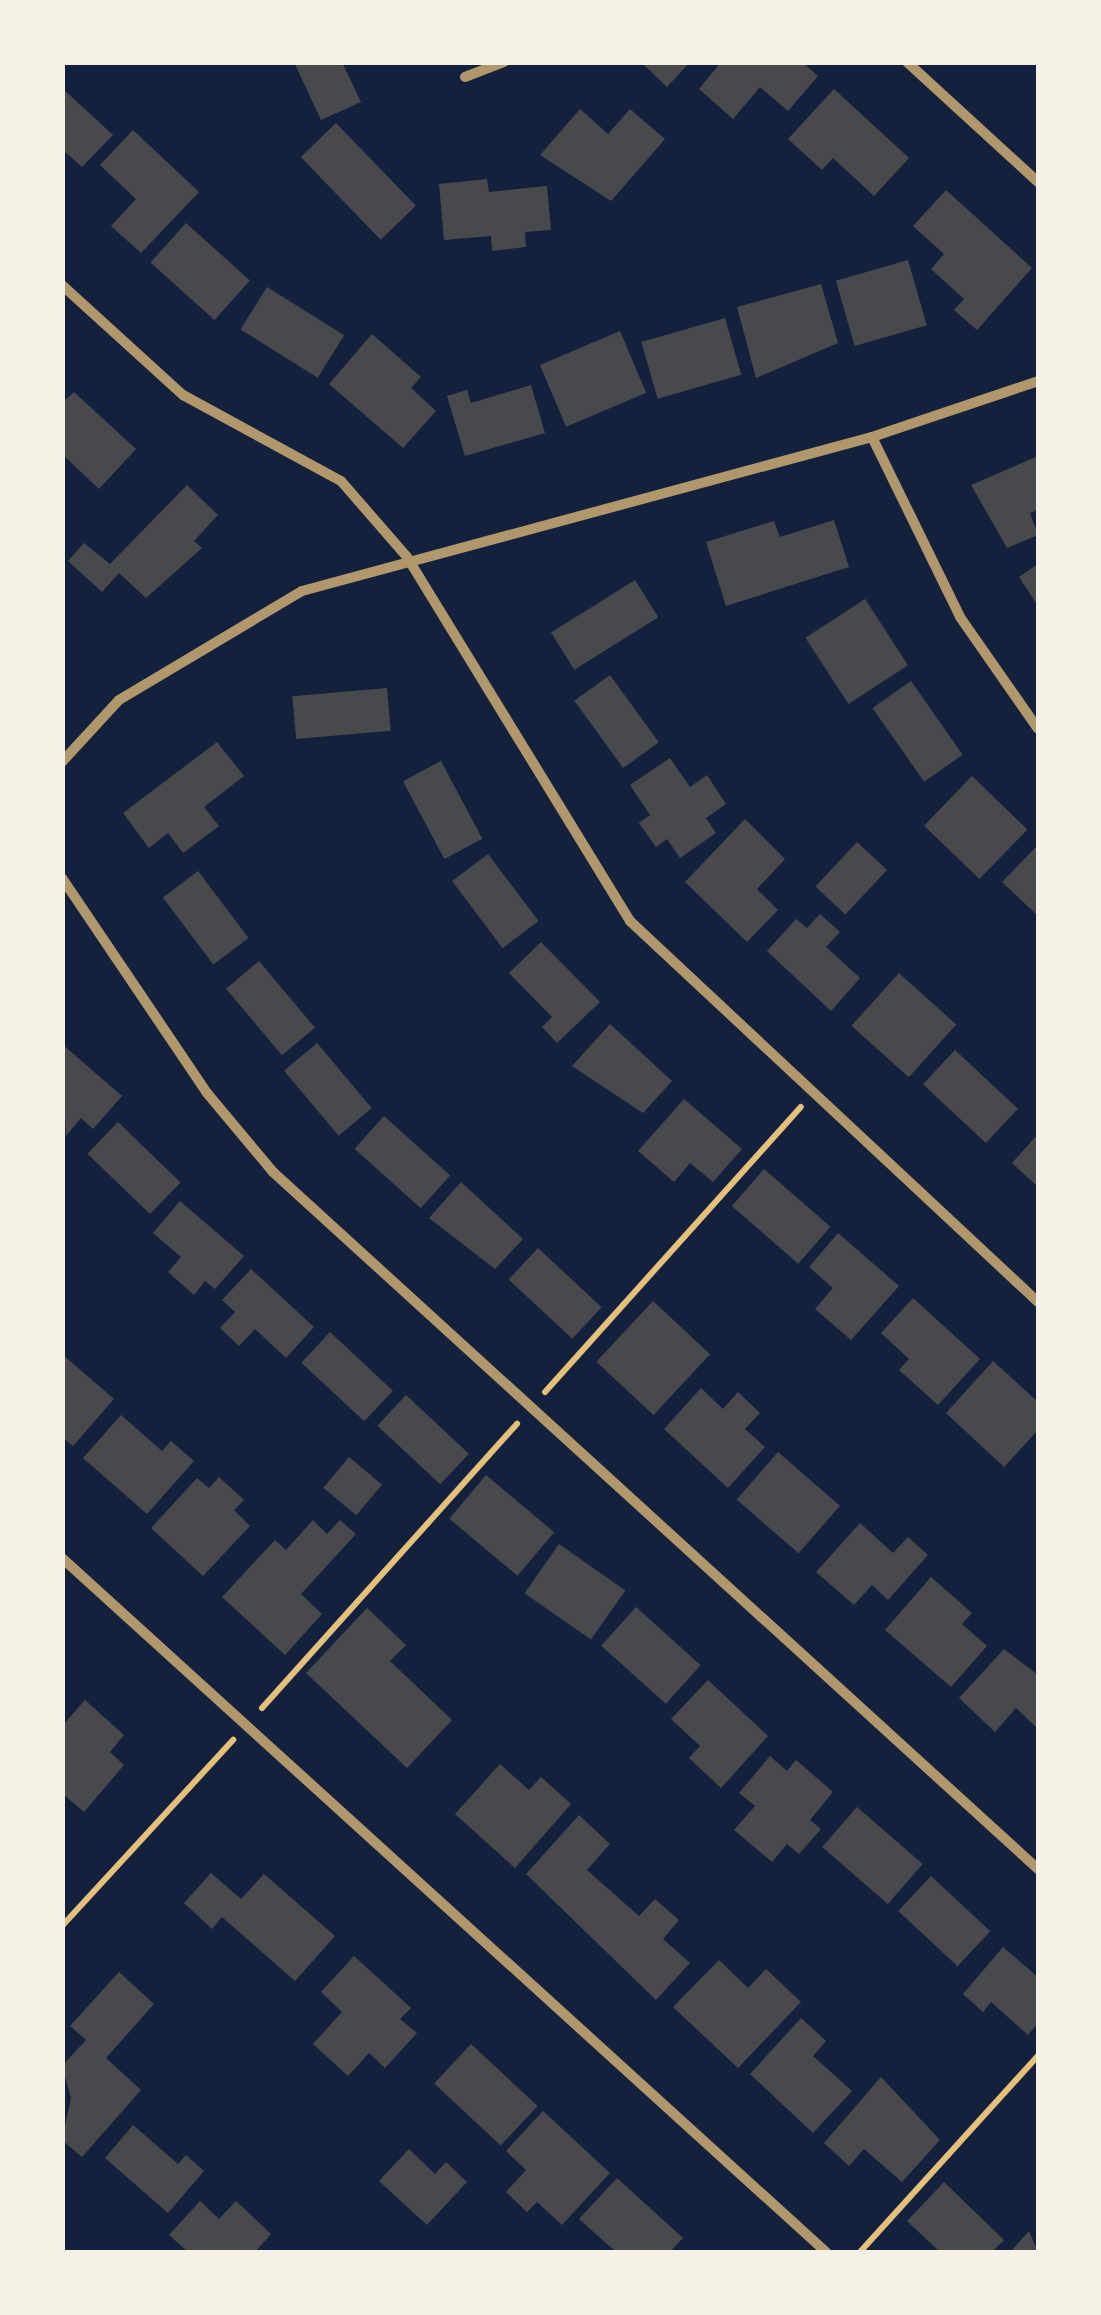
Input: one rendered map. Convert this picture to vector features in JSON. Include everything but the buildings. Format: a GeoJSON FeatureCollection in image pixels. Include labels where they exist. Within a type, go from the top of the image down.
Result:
{"type":"FeatureCollection","features":[{"type":"Feature","properties":{"kind":"street"},"geometry":{"type":"LineString","coordinates":[[465,77],[504,62]]}},
{"type":"Feature","properties":{"kind":"street"},"geometry":{"type":"LineString","coordinates":[[907,62],[1038,182]]}},
{"type":"Feature","properties":{"kind":"street"},"geometry":{"type":"LineString","coordinates":[[62,285],[183,395],[341,481],[407,557],[630,922],[1038,1302]]}},
{"type":"Feature","properties":{"kind":"street"},"geometry":{"type":"LineString","coordinates":[[62,762],[119,700],[302,591],[407,557],[872,437],[1038,381]]}},
{"type":"Feature","properties":{"kind":"street"},"geometry":{"type":"LineString","coordinates":[[872,437],[960,617],[1038,729]]}},
{"type":"Feature","properties":{"kind":"street"},"geometry":{"type":"LineString","coordinates":[[62,878],[207,1093],[273,1172],[1038,1869]]}},
{"type":"Feature","properties":{"kind":"street"},"geometry":{"type":"LineString","coordinates":[[62,1558],[826,2252]]}},
{"type":"Feature","properties":{"kind":"path"},"geometry":{"type":"LineString","coordinates":[[62,1926],[66,1916],[246,1725]]}},
{"type":"Feature","properties":{"kind":"path"},"geometry":{"type":"LineString","coordinates":[[860,2252],[1038,2056]]}}]}
